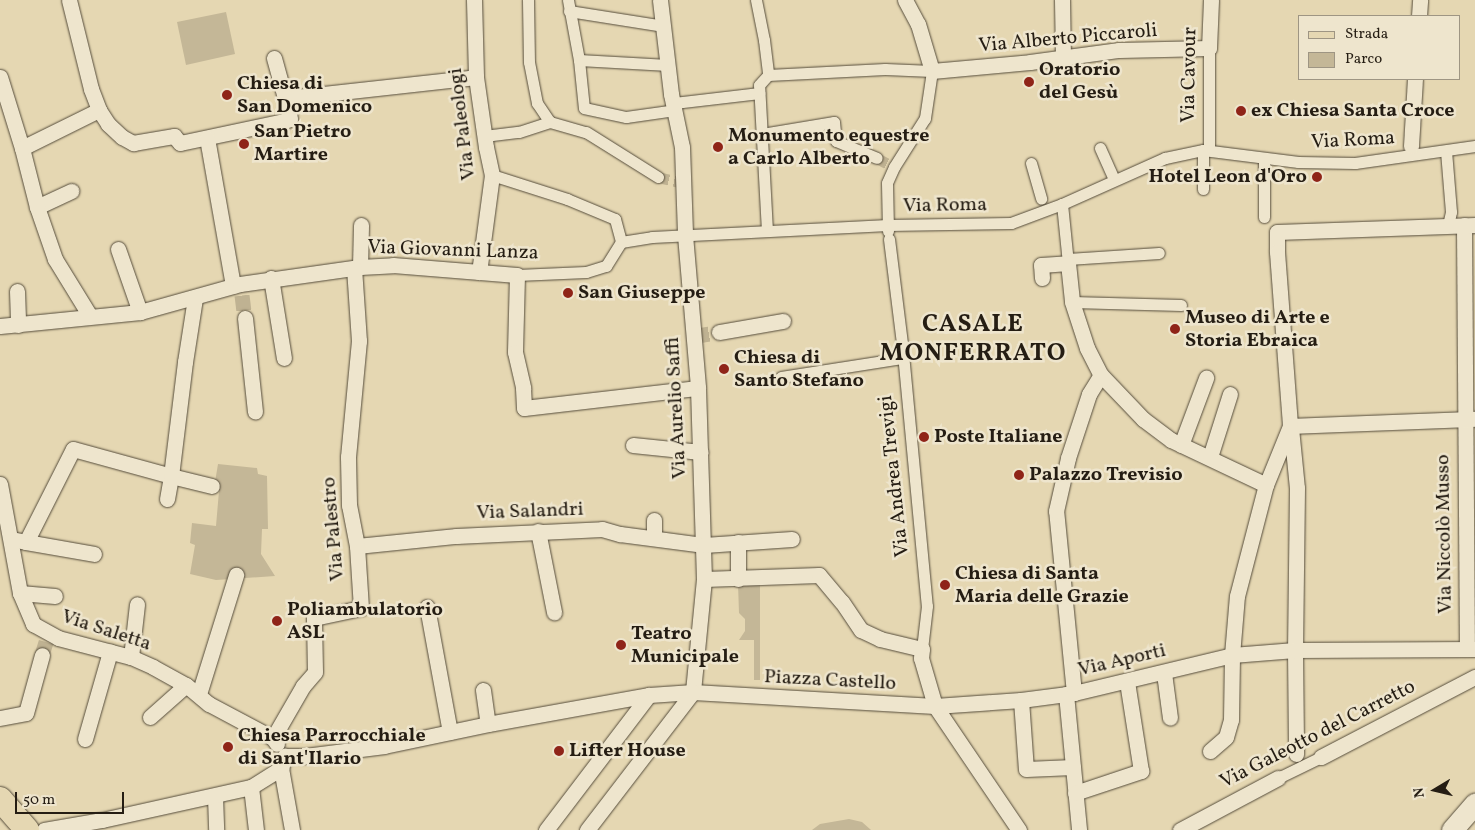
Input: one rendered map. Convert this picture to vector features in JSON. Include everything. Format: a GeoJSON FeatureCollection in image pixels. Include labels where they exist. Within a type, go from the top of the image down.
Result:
{"type":"FeatureCollection","features":[{"type":"Feature","properties":{"kind":"main road"},"geometry":{"type":"LineString","coordinates":[[0,799],[27,830]]}},
{"type":"Feature","properties":{"kind":"main road"},"geometry":{"type":"LineString","coordinates":[[1452,830],[1475,804]]}},
{"type":"Feature","properties":{"kind":"street"},"geometry":{"type":"LineString","coordinates":[[69,0],[91,89],[99,110],[108,124],[122,137],[133,143],[174,136],[180,143],[290,119],[287,98],[284,98],[274,58]]}},
{"type":"Feature","properties":{"kind":"street","name":"Via Paleologi"},"geometry":{"type":"LineString","coordinates":[[474,0],[476,77],[484,136],[492,175],[479,272]]}},
{"type":"Feature","properties":{"kind":"street"},"geometry":{"type":"LineString","coordinates":[[528,0],[529,62],[537,103],[550,122]]}},
{"type":"Feature","properties":{"kind":"street","name":"Via Aurelio Saffi"},"geometry":{"type":"LineString","coordinates":[[660,0],[673,103],[682,147],[685,235],[698,388],[704,579]]}},
{"type":"Feature","properties":{"kind":"street"},"geometry":{"type":"LineString","coordinates":[[756,0],[764,40],[768,75]]}},
{"type":"Feature","properties":{"kind":"street"},"geometry":{"type":"LineString","coordinates":[[768,231],[759,85],[768,75],[885,69],[932,71],[918,24],[905,0]]}},
{"type":"Feature","properties":{"kind":"street"},"geometry":{"type":"LineString","coordinates":[[1062,0],[1063,58]]}},
{"type":"Feature","properties":{"kind":"street","name":"Via Cavour"},"geometry":{"type":"LineString","coordinates":[[1206,150],[1211,0]]}},
{"type":"Feature","properties":{"kind":"street"},"geometry":{"type":"LineString","coordinates":[[1419,15],[1420,0]]}},
{"type":"Feature","properties":{"kind":"street"},"geometry":{"type":"LineString","coordinates":[[664,26],[569,5],[579,60],[584,108],[626,117],[673,103],[759,93]]}},
{"type":"Feature","properties":{"kind":"street","name":"Via Alberto Piccaroli"},"geometry":{"type":"LineString","coordinates":[[932,71],[1063,58],[1119,50],[1209,48]]}},
{"type":"Feature","properties":{"kind":"street"},"geometry":{"type":"LineString","coordinates":[[579,60],[668,65]]}},
{"type":"Feature","properties":{"kind":"street","name":"Via Andrea Trevigi"},"geometry":{"type":"LineString","coordinates":[[922,649],[927,606],[888,232],[887,183],[894,167],[925,118],[932,71]]}},
{"type":"Feature","properties":{"kind":"street"},"geometry":{"type":"LineString","coordinates":[[0,77],[22,148],[37,207],[55,259],[90,316]]}},
{"type":"Feature","properties":{"kind":"street"},"geometry":{"type":"LineString","coordinates":[[287,98],[476,77]]}},
{"type":"Feature","properties":{"kind":"street"},"geometry":{"type":"LineString","coordinates":[[1411,151],[1415,80]]}},
{"type":"Feature","properties":{"kind":"street"},"geometry":{"type":"LineString","coordinates":[[22,148],[99,110]]}},
{"type":"Feature","properties":{"kind":"street"},"geometry":{"type":"LineString","coordinates":[[484,136],[519,132],[550,122],[586,132],[658,177]]}},
{"type":"Feature","properties":{"kind":"street"},"geometry":{"type":"LineString","coordinates":[[762,134],[834,122],[836,141],[877,158]]}},
{"type":"Feature","properties":{"kind":"street"},"geometry":{"type":"LineString","coordinates":[[208,138],[238,288]]}},
{"type":"Feature","properties":{"kind":"street","name":"Via Roma"},"geometry":{"type":"LineString","coordinates":[[685,235],[768,231],[888,232],[1011,223],[1043,206],[1062,204],[1114,179],[1165,158],[1206,150],[1298,162],[1356,163],[1411,151],[1446,151],[1475,146]]}},
{"type":"Feature","properties":{"kind":"street"},"geometry":{"type":"LineString","coordinates":[[1100,148],[1114,179]]}},
{"type":"Feature","properties":{"kind":"street"},"geometry":{"type":"LineString","coordinates":[[1203,189],[1206,150]]}},
{"type":"Feature","properties":{"kind":"street"},"geometry":{"type":"LineString","coordinates":[[1446,151],[1451,212],[1448,225]]}},
{"type":"Feature","properties":{"kind":"street"},"geometry":{"type":"LineString","coordinates":[[1264,158],[1264,217]]}},
{"type":"Feature","properties":{"kind":"street"},"geometry":{"type":"LineString","coordinates":[[1031,163],[1043,206]]}},
{"type":"Feature","properties":{"kind":"street"},"geometry":{"type":"LineString","coordinates":[[492,175],[567,199],[615,219],[620,242],[652,237],[685,235]]}},
{"type":"Feature","properties":{"kind":"street"},"geometry":{"type":"LineString","coordinates":[[37,207],[70,191]]}},
{"type":"Feature","properties":{"kind":"street"},"geometry":{"type":"LineString","coordinates":[[1062,204],[1072,302],[1087,348],[1101,375],[1143,419],[1170,440],[1266,485]]}},
{"type":"Feature","properties":{"kind":"street","name":"Via Palestro"},"geometry":{"type":"LineString","coordinates":[[273,738],[304,686],[315,672],[314,618],[361,608],[357,546],[348,505],[348,457],[360,341],[357,267],[361,225]]}},
{"type":"Feature","properties":{"kind":"street"},"geometry":{"type":"LineString","coordinates":[[1297,761],[1295,650],[1296,468],[1290,426],[1277,232],[1470,225]]}},
{"type":"Feature","properties":{"kind":"street","name":"Via Niccolò Musso"},"geometry":{"type":"LineString","coordinates":[[1470,225],[1471,649]]}},
{"type":"Feature","properties":{"kind":"street","name":"Via Giovanni Lanza"},"geometry":{"type":"LineString","coordinates":[[0,326],[140,312],[271,278],[357,267],[392,265],[517,275],[609,271],[620,242]]}},
{"type":"Feature","properties":{"kind":"street"},"geometry":{"type":"LineString","coordinates":[[118,249],[140,312]]}},
{"type":"Feature","properties":{"kind":"street"},"geometry":{"type":"LineString","coordinates":[[1042,278],[1041,266],[1068,261],[1159,253]]}},
{"type":"Feature","properties":{"kind":"street"},"geometry":{"type":"LineString","coordinates":[[517,275],[515,352],[523,388],[524,408],[698,388]]}},
{"type":"Feature","properties":{"kind":"street"},"geometry":{"type":"LineString","coordinates":[[271,278],[284,358]]}},
{"type":"Feature","properties":{"kind":"street"},"geometry":{"type":"LineString","coordinates":[[17,291],[18,324]]}},
{"type":"Feature","properties":{"kind":"street"},"geometry":{"type":"LineString","coordinates":[[167,500],[195,298]]}},
{"type":"Feature","properties":{"kind":"street"},"geometry":{"type":"LineString","coordinates":[[1072,302],[1181,305]]}},
{"type":"Feature","properties":{"kind":"street"},"geometry":{"type":"LineString","coordinates":[[246,318],[255,411]]}},
{"type":"Feature","properties":{"kind":"street"},"geometry":{"type":"LineString","coordinates":[[719,332],[783,321]]}},
{"type":"Feature","properties":{"kind":"street"},"geometry":{"type":"LineString","coordinates":[[781,377],[902,358]]}},
{"type":"Feature","properties":{"kind":"street"},"geometry":{"type":"LineString","coordinates":[[1079,830],[1056,511],[1068,458],[1089,394],[1101,375]]}},
{"type":"Feature","properties":{"kind":"street"},"geometry":{"type":"LineString","coordinates":[[1181,445],[1206,378]]}},
{"type":"Feature","properties":{"kind":"street"},"geometry":{"type":"LineString","coordinates":[[1210,458],[1230,394]]}},
{"type":"Feature","properties":{"kind":"street"},"geometry":{"type":"LineString","coordinates":[[1290,426],[1469,419]]}},
{"type":"Feature","properties":{"kind":"street"},"geometry":{"type":"LineString","coordinates":[[1210,751],[1226,737],[1231,720],[1232,655],[1238,596],[1266,485],[1290,426]]}},
{"type":"Feature","properties":{"kind":"street"},"geometry":{"type":"LineString","coordinates":[[633,444],[700,452]]}},
{"type":"Feature","properties":{"kind":"street"},"geometry":{"type":"LineString","coordinates":[[26,542],[73,449],[212,486]]}},
{"type":"Feature","properties":{"kind":"street"},"geometry":{"type":"LineString","coordinates":[[1275,465],[1296,468]]}},
{"type":"Feature","properties":{"kind":"street","name":"Via Saletta"},"geometry":{"type":"LineString","coordinates":[[0,484],[20,593],[33,624],[45,644],[110,652],[131,657],[186,685],[210,704],[273,738],[283,762]]}},
{"type":"Feature","properties":{"kind":"street"},"geometry":{"type":"LineString","coordinates":[[654,520],[654,538]]}},
{"type":"Feature","properties":{"kind":"street","name":"Via Salandri"},"geometry":{"type":"LineString","coordinates":[[357,546],[456,536],[538,531],[602,530],[704,545],[792,538]]}},
{"type":"Feature","properties":{"kind":"street"},"geometry":{"type":"LineString","coordinates":[[538,531],[554,612]]}},
{"type":"Feature","properties":{"kind":"street"},"geometry":{"type":"LineString","coordinates":[[11,539],[94,554]]}},
{"type":"Feature","properties":{"kind":"street"},"geometry":{"type":"LineString","coordinates":[[738,542],[738,579]]}},
{"type":"Feature","properties":{"kind":"street"},"geometry":{"type":"LineString","coordinates":[[199,694],[236,574]]}},
{"type":"Feature","properties":{"kind":"street","name":"Piazza Castello"},"geometry":{"type":"LineString","coordinates":[[704,579],[819,575],[861,630],[880,639],[922,649],[921,658],[935,706],[1019,830]]}},
{"type":"Feature","properties":{"kind":"street"},"geometry":{"type":"LineString","coordinates":[[587,830],[693,692],[704,579]]}},
{"type":"Feature","properties":{"kind":"street"},"geometry":{"type":"LineString","coordinates":[[20,593],[55,596]]}},
{"type":"Feature","properties":{"kind":"street"},"geometry":{"type":"LineString","coordinates":[[131,657],[137,604]]}},
{"type":"Feature","properties":{"kind":"street"},"geometry":{"type":"LineString","coordinates":[[427,607],[450,732]]}},
{"type":"Feature","properties":{"kind":"street"},"geometry":{"type":"LineString","coordinates":[[0,718],[26,713],[45,644]]}},
{"type":"Feature","properties":{"kind":"street","name":"Via Aporti"},"geometry":{"type":"LineString","coordinates":[[1021,700],[1127,682],[1232,655],[1295,650],[1471,649]]}},
{"type":"Feature","properties":{"kind":"street"},"geometry":{"type":"LineString","coordinates":[[85,739],[110,652]]}},
{"type":"Feature","properties":{"kind":"street"},"geometry":{"type":"LineString","coordinates":[[1164,673],[1170,718]]}},
{"type":"Feature","properties":{"kind":"street","name":"Via Galeotto del Carretto"},"geometry":{"type":"LineString","coordinates":[[1180,830],[1278,778],[1297,761],[1321,757],[1475,677]]}},
{"type":"Feature","properties":{"kind":"street"},"geometry":{"type":"LineString","coordinates":[[1075,793],[1141,771],[1127,682]]}},
{"type":"Feature","properties":{"kind":"street"},"geometry":{"type":"LineString","coordinates":[[150,717],[186,685]]}},
{"type":"Feature","properties":{"kind":"street"},"geometry":{"type":"LineString","coordinates":[[482,690],[488,724]]}},
{"type":"Feature","properties":{"kind":"street","name":"Piazza Castello"},"geometry":{"type":"LineString","coordinates":[[283,762],[305,756],[384,746],[488,724],[649,696],[693,692],[935,706],[1021,700]]}},
{"type":"Feature","properties":{"kind":"street"},"geometry":{"type":"LineString","coordinates":[[546,830],[649,696]]}},
{"type":"Feature","properties":{"kind":"street"},"geometry":{"type":"LineString","coordinates":[[1021,700],[1026,770],[1073,767]]}},
{"type":"Feature","properties":{"kind":"street"},"geometry":{"type":"LineString","coordinates":[[44,830],[251,787],[283,762]]}},
{"type":"Feature","properties":{"kind":"street"},"geometry":{"type":"LineString","coordinates":[[283,762],[292,830]]}},
{"type":"Feature","properties":{"kind":"street"},"geometry":{"type":"LineString","coordinates":[[251,787],[256,830]]}},
{"type":"Feature","properties":{"kind":"street"},"geometry":{"type":"LineString","coordinates":[[215,796],[216,830]]}},
{"type":"Feature","properties":{"kind":"green space"},"geometry":{"type":"Polygon","coordinates":[[[226,12],[235,54],[186,65],[177,22],[226,12]]]}},
{"type":"Feature","properties":{"kind":"green space"},"geometry":{"type":"Polygon","coordinates":[[[218,464],[257,468],[258,474],[267,476],[268,529],[262,529],[261,554],[275,576],[216,580],[190,574],[195,545],[190,543],[192,523],[216,526],[219,491],[215,482],[218,464]]]}},
{"type":"Feature","properties":{"kind":"green space"},"geometry":{"type":"Polygon","coordinates":[[[760,582],[760,680],[754,680],[754,640],[739,640],[745,631],[745,619],[739,613],[738,584],[760,582]]]}},
{"type":"Feature","properties":{"kind":"green space"},"geometry":{"type":"Polygon","coordinates":[[[849,819],[862,822],[871,830],[812,830],[820,824],[849,819]]]}},
{"type":"Feature","properties":{"kind":"tunnel"},"geometry":{"type":"LineString","coordinates":[[877,158],[894,167]]}},
{"type":"Feature","properties":{"kind":"tunnel"},"geometry":{"type":"LineString","coordinates":[[658,177],[683,183]]}},
{"type":"Feature","properties":{"kind":"tunnel"},"geometry":{"type":"LineString","coordinates":[[242,295],[245,318]]}},
{"type":"Feature","properties":{"kind":"tunnel"},"geometry":{"type":"LineString","coordinates":[[694,336],[719,332]]}},
{"type":"Feature","properties":{"kind":"tunnel"},"geometry":{"type":"LineString","coordinates":[[42,655],[46,642]]}},
{"type":"Feature","properties":{"kind":"place","name":"Oratorio del Gesù"},"geometry":{"type":"Point","coordinates":[1029,82]}},
{"type":"Feature","properties":{"kind":"place","name":"Chiesa di San Domenico"},"geometry":{"type":"Point","coordinates":[227,95]}},
{"type":"Feature","properties":{"kind":"place","name":"ex Chiesa Santa Croce"},"geometry":{"type":"Point","coordinates":[1241,111]}},
{"type":"Feature","properties":{"kind":"place","name":"San Pietro Martire"},"geometry":{"type":"Point","coordinates":[244,144]}},
{"type":"Feature","properties":{"kind":"place","name":"Monumento equestre a Carlo Alberto"},"geometry":{"type":"Point","coordinates":[718,147]}},
{"type":"Feature","properties":{"kind":"place","name":"Hotel Leon d'Oro"},"geometry":{"type":"Point","coordinates":[1317,177]}},
{"type":"Feature","properties":{"kind":"place","name":"San Giuseppe"},"geometry":{"type":"Point","coordinates":[568,293]}},
{"type":"Feature","properties":{"kind":"place","name":"Museo di Arte e Storia Ebraica"},"geometry":{"type":"Point","coordinates":[1175,329]}},
{"type":"Feature","properties":{"kind":"place","name":"Chiesa di Santo Stefano"},"geometry":{"type":"Point","coordinates":[724,369]}},
{"type":"Feature","properties":{"kind":"place","name":"Poste Italiane"},"geometry":{"type":"Point","coordinates":[924,437]}},
{"type":"Feature","properties":{"kind":"place","name":"Palazzo Trevisio"},"geometry":{"type":"Point","coordinates":[1019,475]}},
{"type":"Feature","properties":{"kind":"place","name":"Chiesa di Santa Maria delle Grazie"},"geometry":{"type":"Point","coordinates":[945,585]}},
{"type":"Feature","properties":{"kind":"place","name":"Poliambulatorio ASL"},"geometry":{"type":"Point","coordinates":[277,621]}},
{"type":"Feature","properties":{"kind":"place","name":"Teatro Municipale"},"geometry":{"type":"Point","coordinates":[621,645]}},
{"type":"Feature","properties":{"kind":"place","name":"Chiesa Parrocchiale di Sant'Ilario"},"geometry":{"type":"Point","coordinates":[228,747]}},
{"type":"Feature","properties":{"kind":"place","name":"Lifter House"},"geometry":{"type":"Point","coordinates":[559,751]}},
{"type":"Feature","properties":{"kind":"district","name":"CASALE MONFERRATO"},"geometry":{"type":"Point","coordinates":[973,340]}}]}
